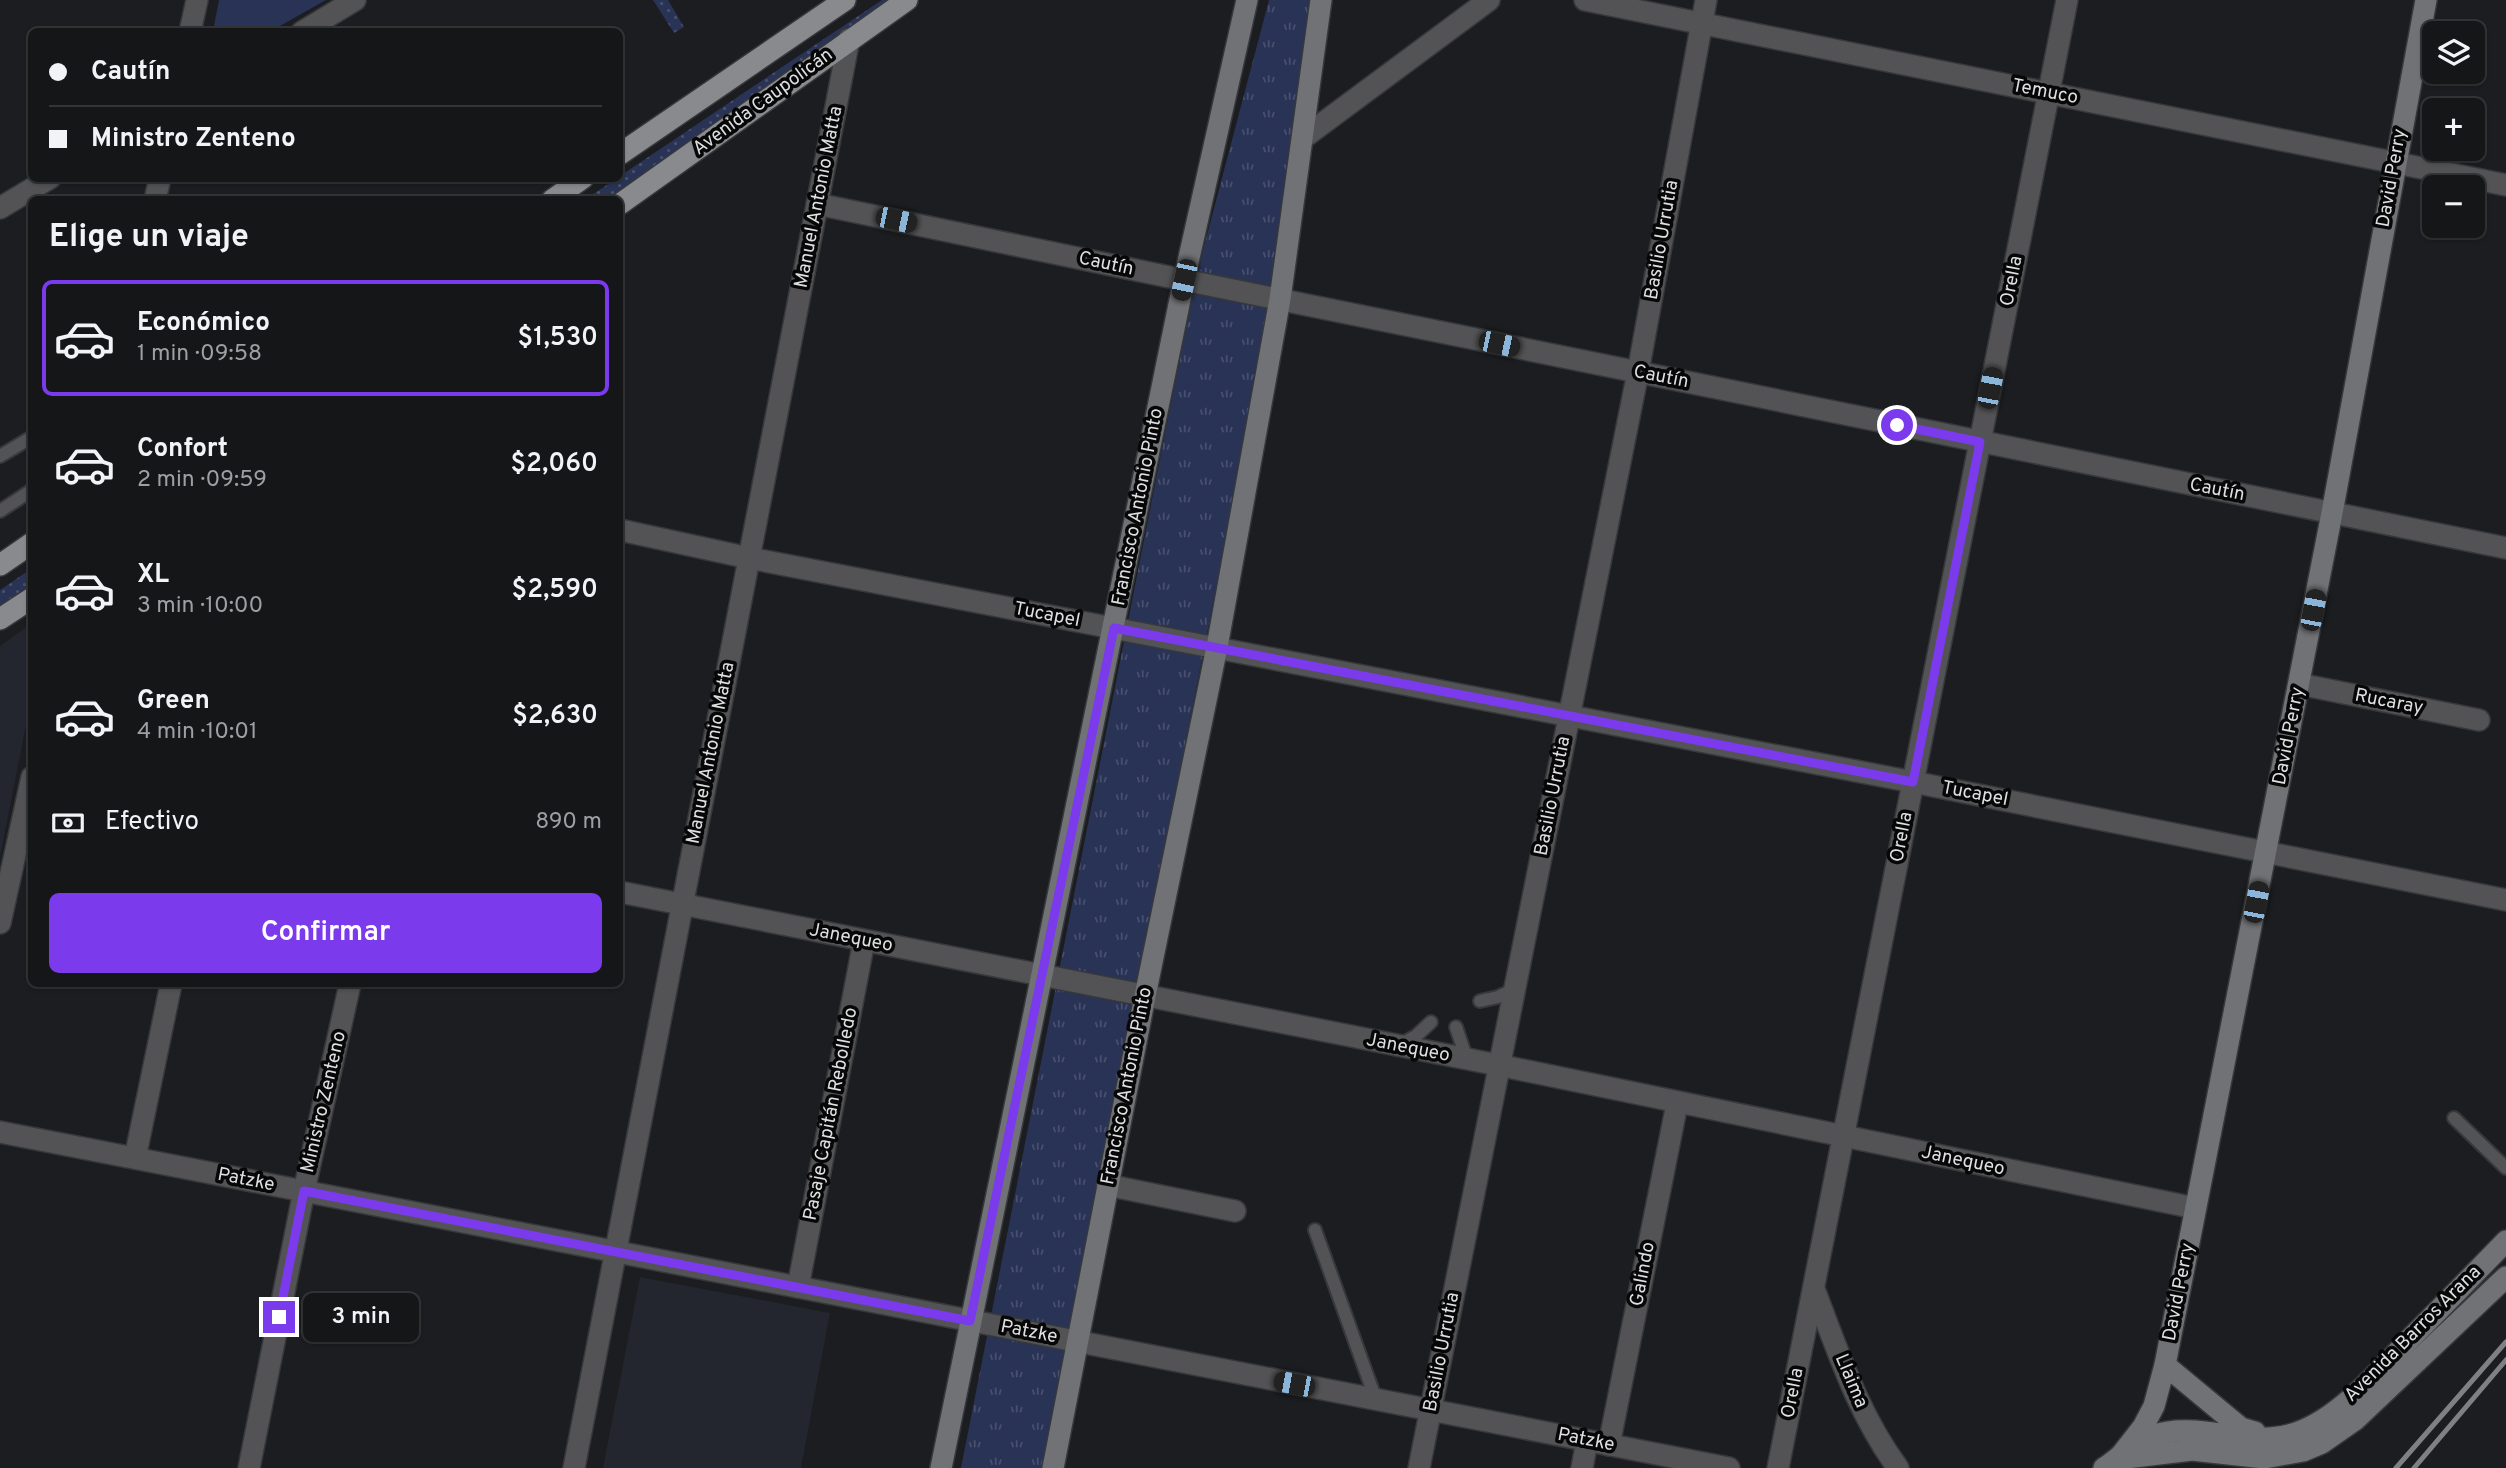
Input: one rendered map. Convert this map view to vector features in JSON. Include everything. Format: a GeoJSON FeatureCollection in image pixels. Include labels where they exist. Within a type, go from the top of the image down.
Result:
{"type":"FeatureCollection","features":[{"type":"Feature","properties":{"kind":"main road","name":"Avenida Caupolicán"},"geometry":{"type":"LineString","coordinates":[[623,152],[845,0]]}},
{"type":"Feature","properties":{"kind":"main road"},"geometry":{"type":"LineString","coordinates":[[823,58],[842,39],[848,27],[852,0]]}},
{"type":"Feature","properties":{"kind":"main road","name":"Avenida Caupolicán"},"geometry":{"type":"LineString","coordinates":[[623,202],[907,0]]}},
{"type":"Feature","properties":{"kind":"main road","name":"Francisco Antonio Pinto"},"geometry":{"type":"LineString","coordinates":[[941,1468],[1184,280],[1247,0]]}},
{"type":"Feature","properties":{"kind":"main road","name":"Francisco Antonio Pinto"},"geometry":{"type":"LineString","coordinates":[[1053,1468],[1107,1185],[1217,647],[1280,299],[1321,0]]}},
{"type":"Feature","properties":{"kind":"main road","name":"David Perry"},"geometry":{"type":"LineString","coordinates":[[2111,1464],[2143,1427],[2154,1406],[2165,1365],[2332,513],[2426,0]]}},
{"type":"Feature","properties":{"kind":"main road"},"geometry":{"type":"LineString","coordinates":[[558,196],[577,182]]}},
{"type":"Feature","properties":{"kind":"main road"},"geometry":{"type":"LineString","coordinates":[[0,565],[28,547]]}},
{"type":"Feature","properties":{"kind":"main road"},"geometry":{"type":"LineString","coordinates":[[0,619],[28,601]]}},
{"type":"Feature","properties":{"kind":"main road","name":"Avenida Barros Arana"},"geometry":{"type":"LineString","coordinates":[[2111,1464],[2137,1443],[2168,1432],[2188,1431],[2253,1439],[2274,1438],[2304,1430],[2317,1423],[2366,1384],[2506,1241]]}},
{"type":"Feature","properties":{"kind":"main road","name":"Avenida Barros Arana"},"geometry":{"type":"LineString","coordinates":[[2111,1464],[2192,1450],[2264,1458],[2294,1453],[2322,1443],[2355,1420],[2506,1277]]}},
{"type":"Feature","properties":{"kind":"main road"},"geometry":{"type":"LineString","coordinates":[[2165,1365],[2241,1428],[2274,1438]]}},
{"type":"Feature","properties":{"kind":"street"},"geometry":{"type":"LineString","coordinates":[[191,28],[197,0]]}},
{"type":"Feature","properties":{"kind":"street"},"geometry":{"type":"LineString","coordinates":[[309,28],[355,0]]}},
{"type":"Feature","properties":{"kind":"street"},"geometry":{"type":"LineString","coordinates":[[1303,138],[1489,0]]}},
{"type":"Feature","properties":{"kind":"street","name":"Temuco"},"geometry":{"type":"LineString","coordinates":[[1585,0],[2506,185]]}},
{"type":"Feature","properties":{"kind":"street","name":"Basilio Urrutia"},"geometry":{"type":"LineString","coordinates":[[1419,1468],[1638,372],[1706,0]]}},
{"type":"Feature","properties":{"kind":"street","name":"Orella"},"geometry":{"type":"LineString","coordinates":[[1778,1468],[2067,0]]}},
{"type":"Feature","properties":{"kind":"street","name":"Manuel Antonio Matta"},"geometry":{"type":"LineString","coordinates":[[574,1468],[849,39]]}},
{"type":"Feature","properties":{"kind":"street"},"geometry":{"type":"LineString","coordinates":[[0,208],[43,182]]}},
{"type":"Feature","properties":{"kind":"street","name":"Cautín"},"geometry":{"type":"LineString","coordinates":[[817,204],[2506,548]]}},
{"type":"Feature","properties":{"kind":"street","name":"Tucapel"},"geometry":{"type":"LineString","coordinates":[[623,531],[749,558],[1913,782],[2506,900]]}},
{"type":"Feature","properties":{"kind":"street","name":"Rucaray"},"geometry":{"type":"LineString","coordinates":[[2299,684],[2479,720]]}},
{"type":"Feature","properties":{"kind":"street"},"geometry":{"type":"LineString","coordinates":[[0,923],[28,791]]}},
{"type":"Feature","properties":{"kind":"street","name":"Janequeo"},"geometry":{"type":"LineString","coordinates":[[623,892],[1498,1065],[1677,1104],[2195,1208]]}},
{"type":"Feature","properties":{"kind":"street","name":"Pasaje Capitán Rebolledo"},"geometry":{"type":"LineString","coordinates":[[798,1287],[864,941]]}},
{"type":"Feature","properties":{"kind":"street"},"geometry":{"type":"LineString","coordinates":[[135,1158],[169,987]]}},
{"type":"Feature","properties":{"kind":"street","name":"Ministro Zenteno"},"geometry":{"type":"LineString","coordinates":[[249,1468],[304,1191],[349,987]]}},
{"type":"Feature","properties":{"kind":"street","name":"Galindo"},"geometry":{"type":"LineString","coordinates":[[1609,1445],[1677,1104]]}},
{"type":"Feature","properties":{"kind":"street","name":"Patzke"},"geometry":{"type":"LineString","coordinates":[[0,1132],[1714,1467]]}},
{"type":"Feature","properties":{"kind":"street"},"geometry":{"type":"LineString","coordinates":[[1107,1185],[1235,1211]]}},
{"type":"Feature","properties":{"kind":"street","name":"Llaima"},"geometry":{"type":"LineString","coordinates":[[1814,1289],[1853,1391],[1880,1444],[1898,1468]]}},
{"type":"Feature","properties":{"kind":"street"},"geometry":{"type":"LineString","coordinates":[[1582,1468],[1587,1441]]}},
{"type":"Feature","properties":{"kind":"lane"},"geometry":{"type":"LineString","coordinates":[[0,456],[28,439]]}},
{"type":"Feature","properties":{"kind":"lane"},"geometry":{"type":"LineString","coordinates":[[0,511],[28,492]]}},
{"type":"Feature","properties":{"kind":"lane"},"geometry":{"type":"LineString","coordinates":[[1480,1001],[1513,990]]}},
{"type":"Feature","properties":{"kind":"lane"},"geometry":{"type":"LineString","coordinates":[[1397,1046],[1416,1036],[1431,1022]]}},
{"type":"Feature","properties":{"kind":"lane"},"geometry":{"type":"LineString","coordinates":[[1456,1027],[1467,1060]]}},
{"type":"Feature","properties":{"kind":"lane"},"geometry":{"type":"LineString","coordinates":[[2454,1118],[2506,1168]]}},
{"type":"Feature","properties":{"kind":"lane"},"geometry":{"type":"LineString","coordinates":[[1315,1230],[1376,1399]]}},
{"type":"Feature","properties":{"kind":"shaded area"},"geometry":{"type":"Polygon","coordinates":[[[28,626],[28,715],[0,857],[0,646],[28,626]]]}},
{"type":"Feature","properties":{"kind":"shaded area"},"geometry":{"type":"Polygon","coordinates":[[[640,1277],[830,1313],[801,1468],[603,1468],[640,1277]]]}},
{"type":"Feature","properties":{"kind":"green space"},"geometry":{"type":"Polygon","coordinates":[[[219,0],[326,0],[276,28],[214,28],[219,0]]]}},
{"type":"Feature","properties":{"kind":"green space"},"geometry":{"type":"Polygon","coordinates":[[[653,0],[668,0],[684,27],[674,33],[653,0]]]}},
{"type":"Feature","properties":{"kind":"green space"},"geometry":{"type":"Polygon","coordinates":[[[882,0],[900,0],[616,196],[590,196],[611,182],[623,182],[623,174],[882,0]]]}},
{"type":"Feature","properties":{"kind":"green space"},"geometry":{"type":"Polygon","coordinates":[[[1269,0],[1310,0],[1277,260],[1263,348],[1043,1468],[961,1468],[1188,317],[1269,0]]]}},
{"type":"Feature","properties":{"kind":"green space"},"geometry":{"type":"Polygon","coordinates":[[[28,571],[28,593],[0,612],[0,590],[28,571]]]}},
{"type":"Feature","properties":{"kind":"railway"},"geometry":{"type":"LineString","coordinates":[[2396,1468],[2506,1342]]}},
{"type":"Feature","properties":{"kind":"railway"},"geometry":{"type":"LineString","coordinates":[[2414,1468],[2506,1360]]}},
{"type":"Feature","properties":{"kind":"route"},"geometry":{"type":"LineString","coordinates":[[279,1317],[304,1191],[970,1321],[1114,628],[1913,782],[1980,442],[1897,425]]}}]}
